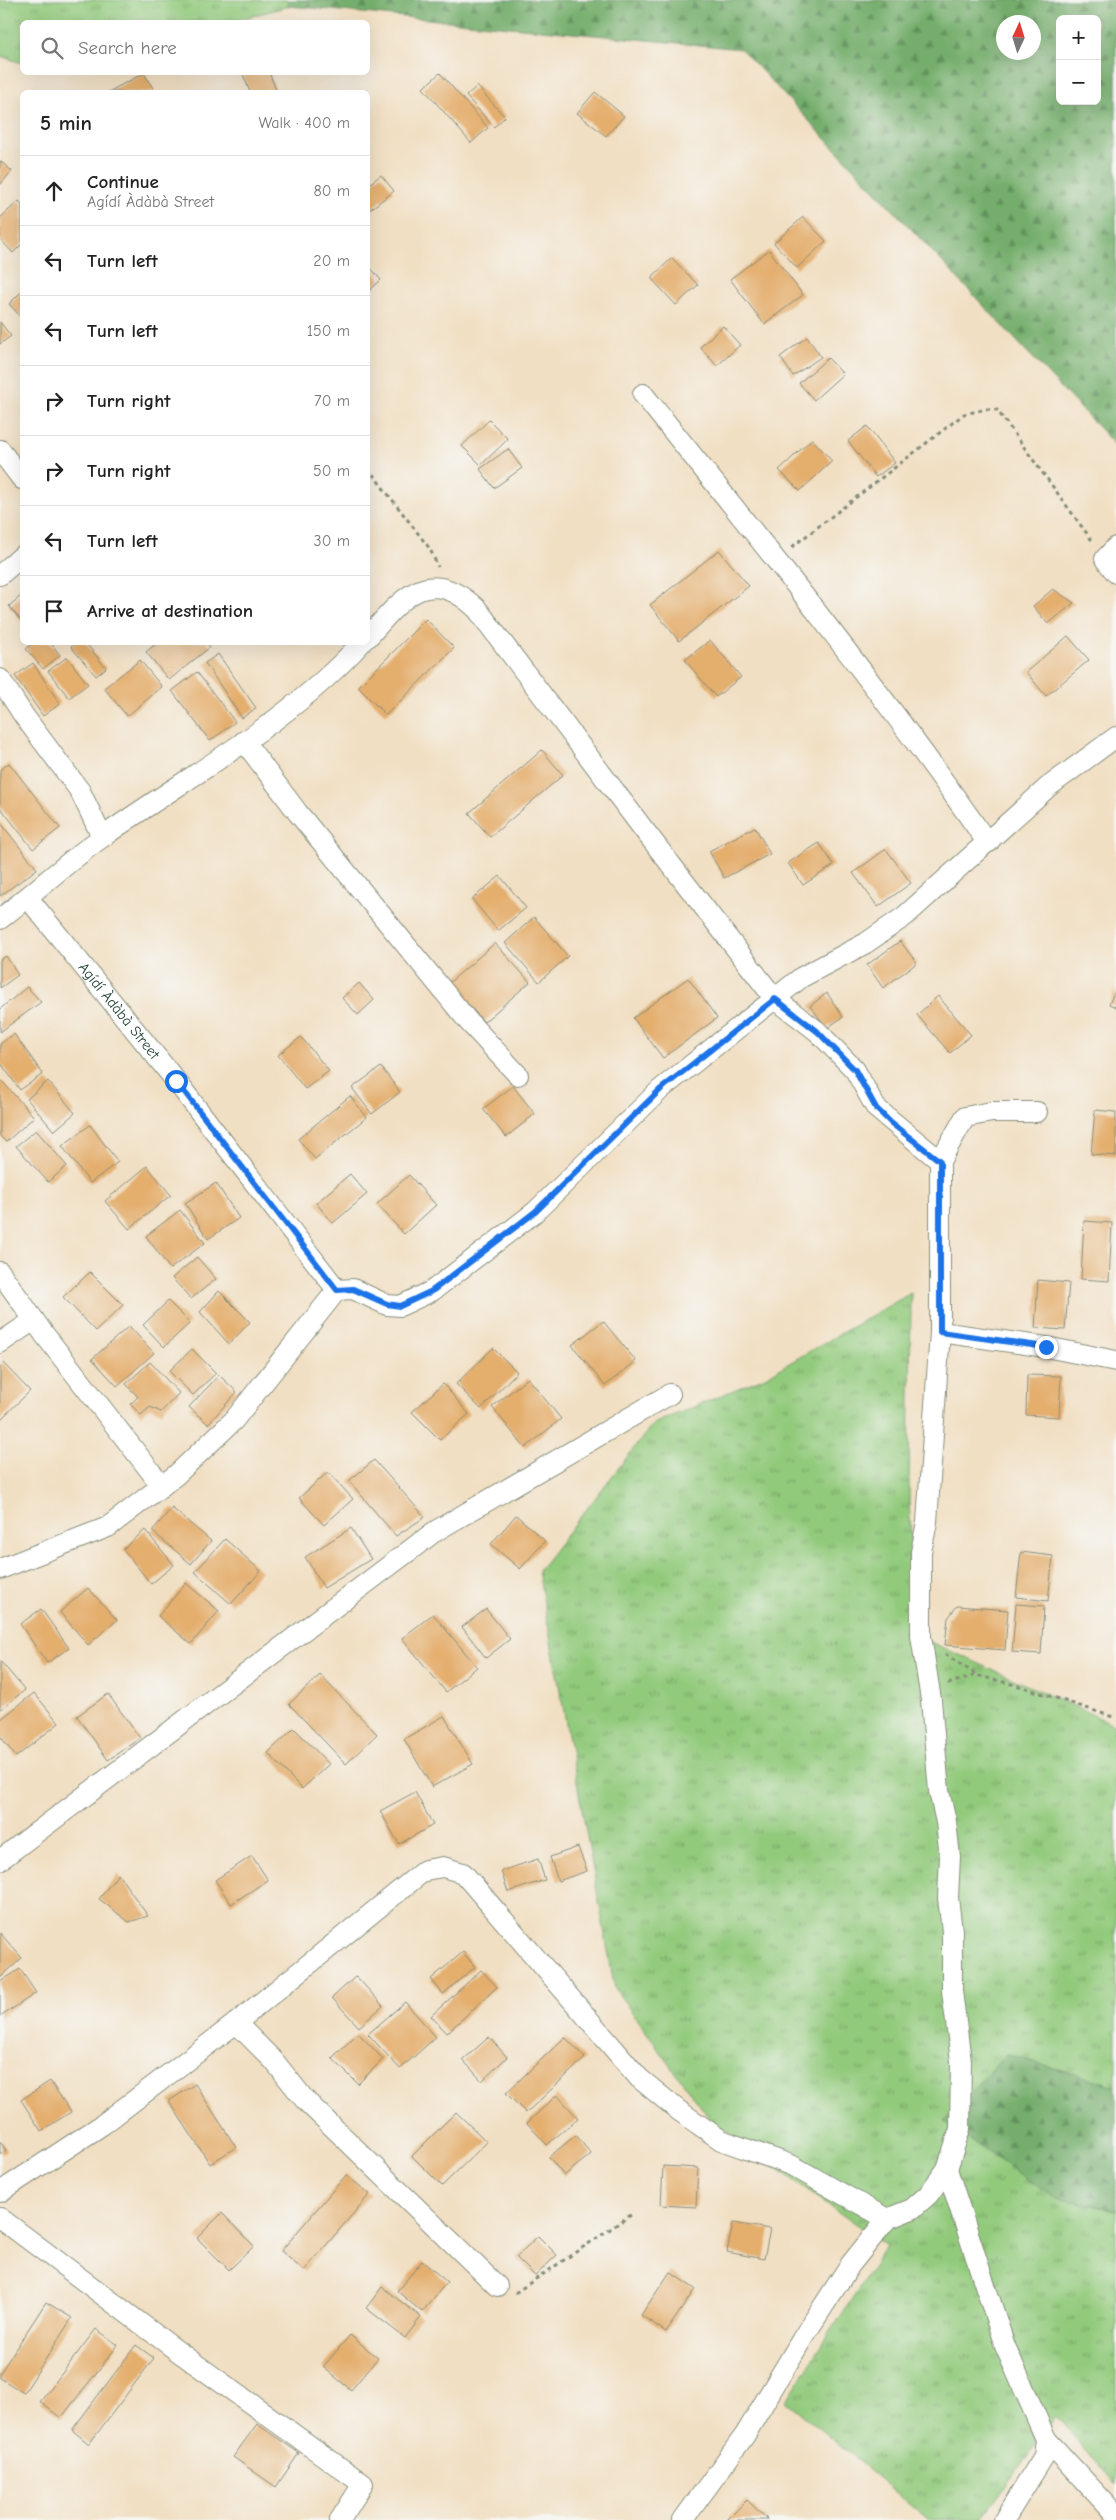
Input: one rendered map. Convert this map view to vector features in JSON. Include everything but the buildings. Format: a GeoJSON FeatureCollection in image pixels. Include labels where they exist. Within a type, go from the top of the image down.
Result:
{"type":"FeatureCollection","features":[{"type":"Feature","properties":{"kind":"street"},"geometry":{"type":"LineString","coordinates":[[643,394],[776,559],[989,842]]}},
{"type":"Feature","properties":{"kind":"street"},"geometry":{"type":"LineString","coordinates":[[0,450],[20,476]]}},
{"type":"Feature","properties":{"kind":"street"},"geometry":{"type":"LineString","coordinates":[[0,575],[20,558]]}},
{"type":"Feature","properties":{"kind":"street"},"geometry":{"type":"LineString","coordinates":[[370,635],[398,603],[413,592],[428,587],[448,588],[461,594],[477,609],[775,999],[817,1031],[855,1070],[881,1113],[940,1161]]}},
{"type":"Feature","properties":{"kind":"street"},"geometry":{"type":"LineString","coordinates":[[0,919],[102,836],[244,741],[327,678],[359,645]]}},
{"type":"Feature","properties":{"kind":"street"},"geometry":{"type":"LineString","coordinates":[[0,679],[24,716],[80,791],[102,836]]}},
{"type":"Feature","properties":{"kind":"street"},"geometry":{"type":"LineString","coordinates":[[0,1569],[108,1527],[162,1486],[234,1420],[337,1290],[353,1289],[387,1304],[400,1306],[432,1291],[535,1212],[661,1089],[802,977],[866,943],[906,916],[1048,787],[1116,737]]}},
{"type":"Feature","properties":{"kind":"street"},"geometry":{"type":"LineString","coordinates":[[244,741],[298,813],[462,1014],[518,1076]]}},
{"type":"Feature","properties":{"kind":"street","name":"Agídí Àdàbà Street"},"geometry":{"type":"LineString","coordinates":[[28,898],[176,1081],[337,1290]]}},
{"type":"Feature","properties":{"kind":"street"},"geometry":{"type":"LineString","coordinates":[[683,2520],[745,2436],[802,2339],[850,2265],[887,2219],[912,2208],[923,2200],[947,2169],[960,2129],[961,2061],[952,1991],[952,1931],[948,1898],[950,1857],[940,1791],[931,1700],[921,1636],[921,1552],[927,1522],[940,1332],[940,1161],[965,1117],[992,1112],[1037,1112]]}},
{"type":"Feature","properties":{"kind":"street"},"geometry":{"type":"LineString","coordinates":[[0,1272],[34,1320],[162,1486]]}},
{"type":"Feature","properties":{"kind":"street"},"geometry":{"type":"LineString","coordinates":[[0,1343],[34,1320]]}},
{"type":"Feature","properties":{"kind":"street"},"geometry":{"type":"LineString","coordinates":[[940,1332],[1046,1347],[1116,1361]]}},
{"type":"Feature","properties":{"kind":"street"},"geometry":{"type":"LineString","coordinates":[[0,1860],[434,1532],[670,1394]]}},
{"type":"Feature","properties":{"kind":"street"},"geometry":{"type":"LineString","coordinates":[[0,2192],[102,2125],[236,2022],[425,1870],[443,1867],[462,1873],[639,2078],[678,2110],[721,2140],[791,2165],[887,2219]]}},
{"type":"Feature","properties":{"kind":"street"},"geometry":{"type":"LineString","coordinates":[[236,2022],[274,2061],[305,2100],[497,2286]]}},
{"type":"Feature","properties":{"kind":"street"},"geometry":{"type":"LineString","coordinates":[[947,2169],[1005,2346],[1046,2439],[1116,2515]]}},
{"type":"Feature","properties":{"kind":"street"},"geometry":{"type":"LineString","coordinates":[[0,2218],[176,2350],[363,2484],[340,2520]]}},
{"type":"Feature","properties":{"kind":"street"},"geometry":{"type":"LineString","coordinates":[[1004,2520],[1044,2456],[1046,2439]]}},
{"type":"Feature","properties":{"kind":"path"},"geometry":{"type":"LineString","coordinates":[[776,559],[964,414],[986,409],[997,410],[1112,560]]}},
{"type":"Feature","properties":{"kind":"path"},"geometry":{"type":"LineString","coordinates":[[370,471],[430,549],[435,560]]}},
{"type":"Feature","properties":{"kind":"path"},"geometry":{"type":"LineString","coordinates":[[921,1636],[976,1675],[1023,1687],[1116,1718]]}},
{"type":"Feature","properties":{"kind":"path"},"geometry":{"type":"LineString","coordinates":[[931,1700],[948,1684],[976,1675]]}},
{"type":"Feature","properties":{"kind":"path"},"geometry":{"type":"LineString","coordinates":[[497,2286],[512,2294],[519,2292],[631,2215]]}},
{"type":"Feature","properties":{"kind":"green space"},"geometry":{"type":"Polygon","coordinates":[[[0,0],[287,0],[289,6],[237,20],[20,20],[20,62],[0,56],[0,0]]]}},
{"type":"Feature","properties":{"kind":"green space"},"geometry":{"type":"Polygon","coordinates":[[[287,0],[1116,0],[1116,446],[741,49],[289,6],[287,0]]]}},
{"type":"Feature","properties":{"kind":"green space"},"geometry":{"type":"Polygon","coordinates":[[[911,1293],[909,1502],[917,1636],[1116,1725],[1116,2086],[1006,2054],[1053,2197],[1116,2210],[1116,2485],[1056,2416],[981,2520],[929,2520],[786,2401],[886,2246],[712,2122],[615,1989],[538,1571],[653,1424],[765,1377],[911,1293]]]}},
{"type":"Feature","properties":{"kind":"green space"},"geometry":{"type":"Polygon","coordinates":[[[1006,2054],[1116,2086],[1116,2210],[1053,2197],[944,2122],[1006,2054]]]}},
{"type":"Feature","properties":{"kind":"route"},"geometry":{"type":"LineString","coordinates":[[176,1081],[337,1290],[353,1289],[387,1304],[400,1306],[432,1291],[535,1212],[661,1089],[775,999],[817,1031],[855,1070],[876,1108],[891,1123],[940,1161],[940,1332],[1046,1347]]}}]}
